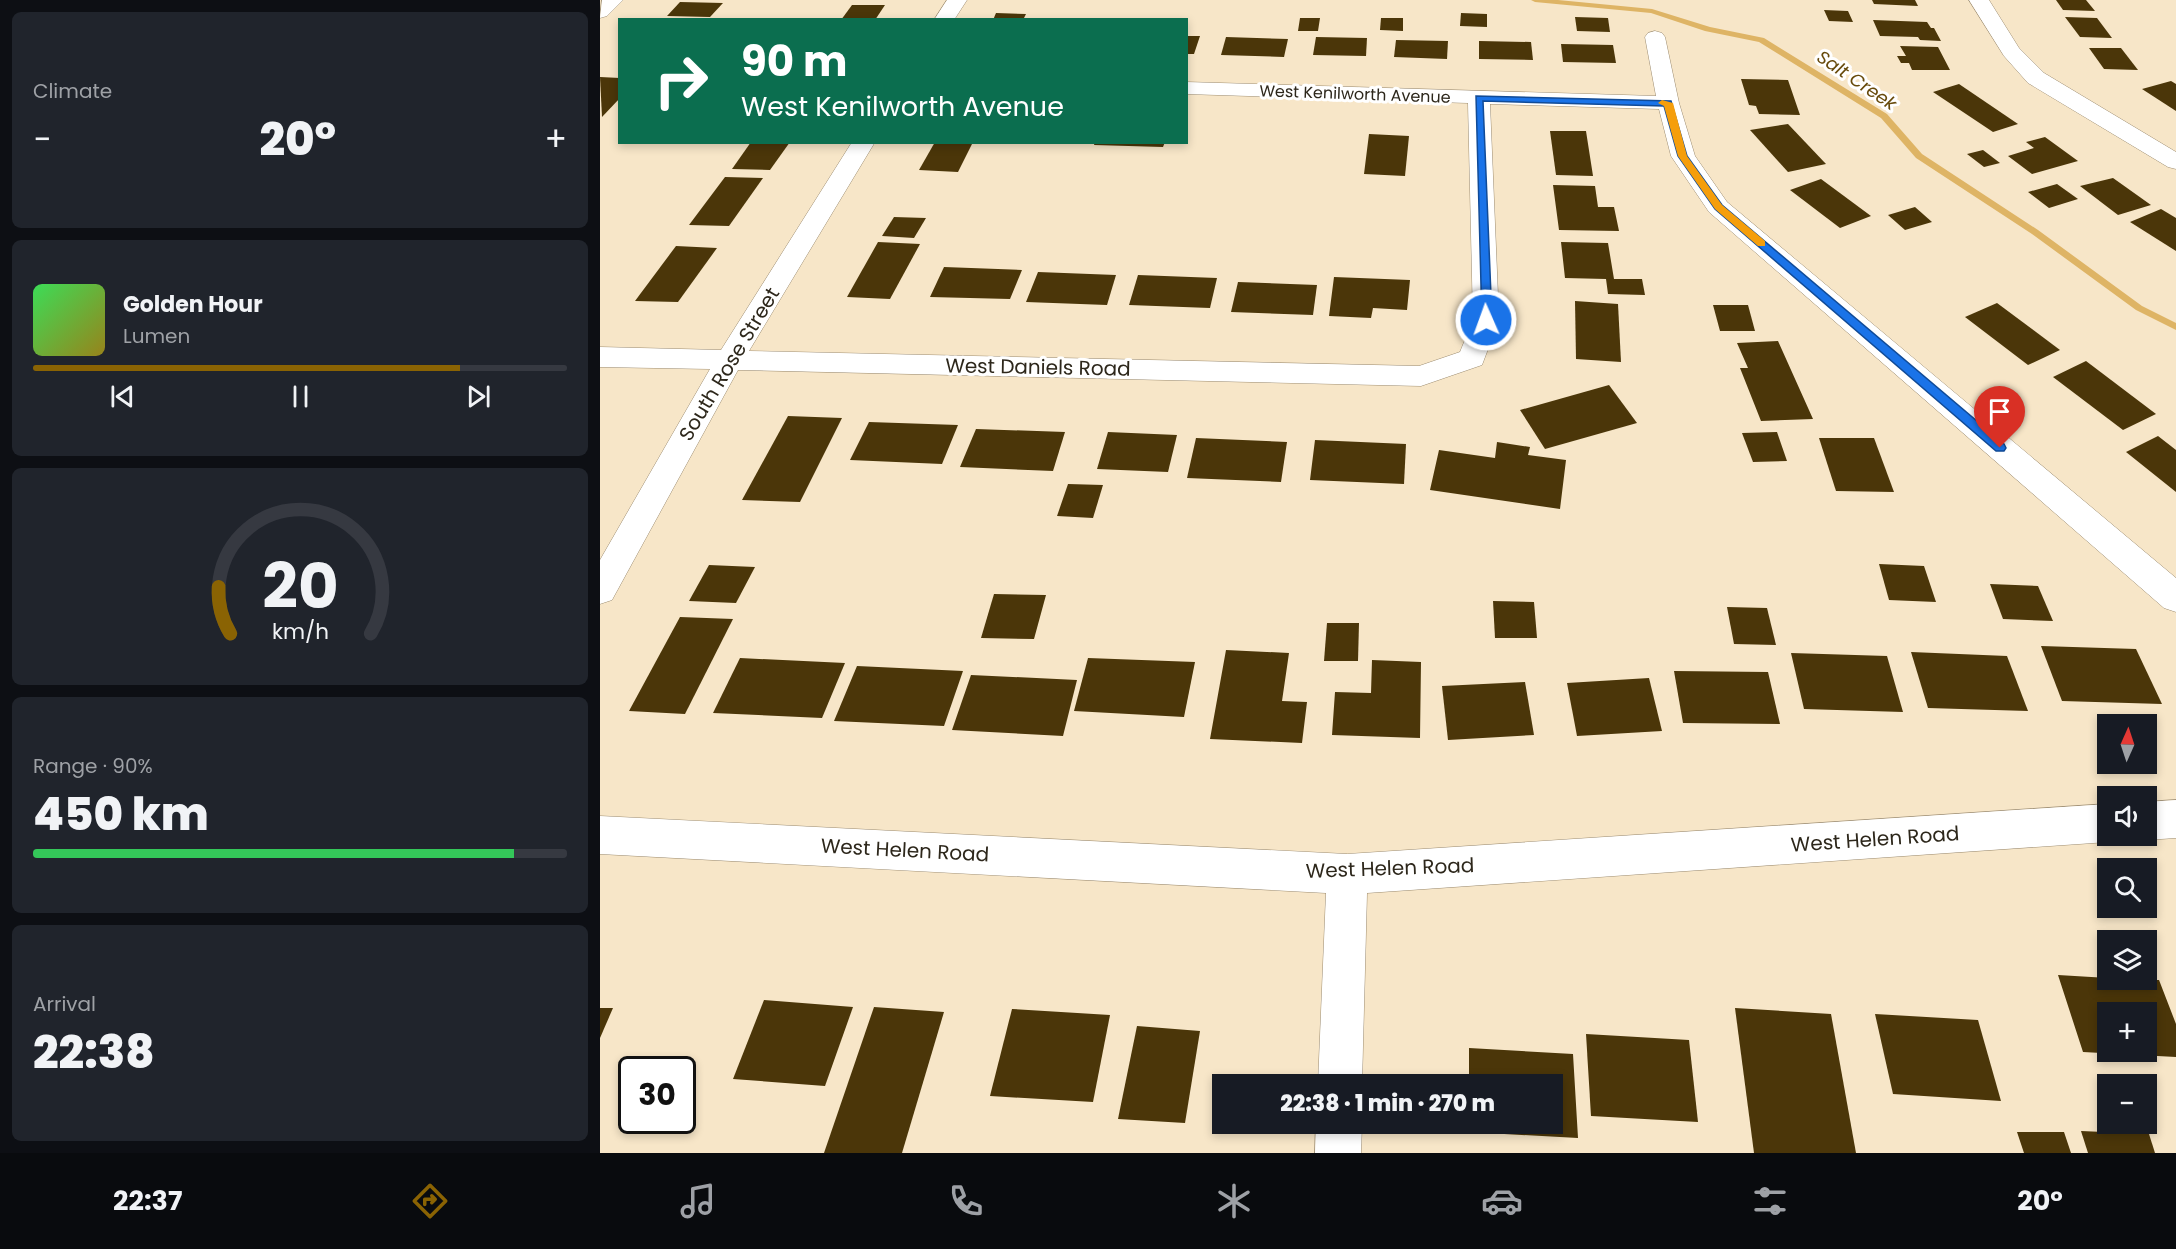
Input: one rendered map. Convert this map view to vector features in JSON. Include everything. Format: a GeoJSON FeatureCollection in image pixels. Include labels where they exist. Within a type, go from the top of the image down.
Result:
{"type":"FeatureCollection","features":[{"type":"Feature","properties":{"kind":"street"},"geometry":{"type":"LineString","coordinates":[[600,12],[613,0]]}},
{"type":"Feature","properties":{"kind":"street"},"geometry":{"type":"LineString","coordinates":[[945,18],[957,0]]}},
{"type":"Feature","properties":{"kind":"street"},"geometry":{"type":"LineString","coordinates":[[1979,0],[2011,52],[2036,78],[2176,162]]}},
{"type":"Feature","properties":{"kind":"street"},"geometry":{"type":"LineString","coordinates":[[1655,37],[1668,103],[1683,156],[1718,207],[2176,598]]}},
{"type":"Feature","properties":{"kind":"street","name":"West Kenilworth Avenue"},"geometry":{"type":"LineString","coordinates":[[1188,88],[1668,103]]}},
{"type":"Feature","properties":{"kind":"street","name":"West Daniels Road"},"geometry":{"type":"LineString","coordinates":[[600,357],[1421,376],[1472,358],[1486,320],[1479,98]]}},
{"type":"Feature","properties":{"kind":"street","name":"South Rose Street"},"geometry":{"type":"LineString","coordinates":[[600,590],[729,360],[863,144]]}},
{"type":"Feature","properties":{"kind":"street"},"geometry":{"type":"LineString","coordinates":[[2157,820],[2176,819]]}},
{"type":"Feature","properties":{"kind":"street","name":"West Helen Road"},"geometry":{"type":"LineString","coordinates":[[600,835],[1347,873],[2097,824]]}},
{"type":"Feature","properties":{"kind":"street"},"geometry":{"type":"LineString","coordinates":[[1340,1074],[1347,873]]}},
{"type":"Feature","properties":{"kind":"street"},"geometry":{"type":"LineString","coordinates":[[1338,1153],[1339,1134]]}},
{"type":"Feature","properties":{"kind":"building"},"geometry":{"type":"Polygon","coordinates":[[[1872,0],[1915,0],[1918,6],[1874,4],[1872,0]]]}},
{"type":"Feature","properties":{"kind":"building"},"geometry":{"type":"Polygon","coordinates":[[[2056,0],[2086,0],[2095,11],[2063,10],[2056,0]]]}},
{"type":"Feature","properties":{"kind":"building"},"geometry":{"type":"Polygon","coordinates":[[[680,2],[723,3],[710,17],[667,16],[680,2]]]}},
{"type":"Feature","properties":{"kind":"building"},"geometry":{"type":"Polygon","coordinates":[[[852,5],[885,5],[876,18],[842,18],[852,5]]]}},
{"type":"Feature","properties":{"kind":"building"},"geometry":{"type":"Polygon","coordinates":[[[1824,10],[1848,11],[1853,22],[1829,21],[1824,10]]]}},
{"type":"Feature","properties":{"kind":"building"},"geometry":{"type":"Polygon","coordinates":[[[996,13],[1026,14],[1024,18],[994,18],[996,13]]]}},
{"type":"Feature","properties":{"kind":"building"},"geometry":{"type":"Polygon","coordinates":[[[1461,13],[1487,14],[1487,27],[1460,26],[1461,13]]]}},
{"type":"Feature","properties":{"kind":"building"},"geometry":{"type":"Polygon","coordinates":[[[1575,17],[1608,18],[1610,32],[1577,31],[1575,17]]]}},
{"type":"Feature","properties":{"kind":"building"},"geometry":{"type":"Polygon","coordinates":[[[2065,17],[2097,18],[2112,38],[2080,37],[2065,17]]]}},
{"type":"Feature","properties":{"kind":"building"},"geometry":{"type":"Polygon","coordinates":[[[1300,18],[1320,18],[1318,31],[1298,31],[1300,18]]]}},
{"type":"Feature","properties":{"kind":"building"},"geometry":{"type":"Polygon","coordinates":[[[1381,18],[1403,18],[1403,31],[1380,30],[1381,18]]]}},
{"type":"Feature","properties":{"kind":"building"},"geometry":{"type":"Polygon","coordinates":[[[1873,20],[1927,22],[1931,28],[1934,28],[1941,41],[1920,40],[1918,37],[1880,36],[1873,20]]]}},
{"type":"Feature","properties":{"kind":"building"},"geometry":{"type":"Polygon","coordinates":[[[1188,36],[1200,36],[1194,54],[1188,54],[1188,36]]]}},
{"type":"Feature","properties":{"kind":"building"},"geometry":{"type":"Polygon","coordinates":[[[1226,37],[1288,39],[1284,57],[1221,55],[1226,37]]]}},
{"type":"Feature","properties":{"kind":"building"},"geometry":{"type":"Polygon","coordinates":[[[1316,37],[1367,38],[1366,56],[1313,55],[1316,37]]]}},
{"type":"Feature","properties":{"kind":"building"},"geometry":{"type":"Polygon","coordinates":[[[1396,40],[1448,41],[1447,59],[1394,57],[1396,40]]]}},
{"type":"Feature","properties":{"kind":"building"},"geometry":{"type":"Polygon","coordinates":[[[1479,41],[1531,42],[1533,60],[1479,59],[1479,41]]]}},
{"type":"Feature","properties":{"kind":"building"},"geometry":{"type":"Polygon","coordinates":[[[1561,44],[1613,45],[1616,63],[1563,62],[1561,44]]]}},
{"type":"Feature","properties":{"kind":"building"},"geometry":{"type":"Polygon","coordinates":[[[1900,46],[1938,47],[1950,70],[1912,70],[1909,63],[1901,63],[1897,56],[1906,56],[1900,46]]]}},
{"type":"Feature","properties":{"kind":"building"},"geometry":{"type":"Polygon","coordinates":[[[2089,48],[2121,48],[2138,70],[2104,69],[2089,48]]]}},
{"type":"Feature","properties":{"kind":"building"},"geometry":{"type":"Polygon","coordinates":[[[600,77],[618,78],[618,100],[602,117],[600,77]]]}},
{"type":"Feature","properties":{"kind":"building"},"geometry":{"type":"Polygon","coordinates":[[[1741,79],[1788,80],[1800,115],[1759,114],[1756,106],[1749,105],[1741,79]]]}},
{"type":"Feature","properties":{"kind":"building"},"geometry":{"type":"Polygon","coordinates":[[[2171,81],[2176,84],[2176,111],[2142,89],[2171,81]]]}},
{"type":"Feature","properties":{"kind":"building"},"geometry":{"type":"Polygon","coordinates":[[[1959,84],[2018,124],[1993,132],[1933,92],[1959,84]]]}},
{"type":"Feature","properties":{"kind":"building"},"geometry":{"type":"Polygon","coordinates":[[[1788,124],[1826,164],[1788,172],[1750,130],[1788,124]]]}},
{"type":"Feature","properties":{"kind":"building"},"geometry":{"type":"Polygon","coordinates":[[[1550,131],[1586,131],[1593,176],[1556,175],[1550,131]]]}},
{"type":"Feature","properties":{"kind":"building"},"geometry":{"type":"Polygon","coordinates":[[[1369,134],[1409,136],[1405,176],[1364,174],[1369,134]]]}},
{"type":"Feature","properties":{"kind":"building"},"geometry":{"type":"Polygon","coordinates":[[[2045,137],[2078,161],[2032,174],[2008,156],[2034,148],[2026,142],[2045,137]]]}},
{"type":"Feature","properties":{"kind":"building"},"geometry":{"type":"Polygon","coordinates":[[[750,144],[789,144],[770,170],[732,169],[750,144]]]}},
{"type":"Feature","properties":{"kind":"building"},"geometry":{"type":"Polygon","coordinates":[[[934,144],[972,144],[958,172],[919,170],[934,144]]]}},
{"type":"Feature","properties":{"kind":"building"},"geometry":{"type":"Polygon","coordinates":[[[1094,144],[1164,144],[1163,147],[1094,144]]]}},
{"type":"Feature","properties":{"kind":"building"},"geometry":{"type":"Polygon","coordinates":[[[1983,150],[2000,163],[1984,167],[1967,154],[1983,150]]]}},
{"type":"Feature","properties":{"kind":"building"},"geometry":{"type":"Polygon","coordinates":[[[725,177],[763,178],[729,226],[689,225],[725,177]]]}},
{"type":"Feature","properties":{"kind":"building"},"geometry":{"type":"Polygon","coordinates":[[[2113,178],[2151,205],[2118,215],[2080,186],[2113,178]]]}},
{"type":"Feature","properties":{"kind":"building"},"geometry":{"type":"Polygon","coordinates":[[[1821,179],[1871,216],[1840,228],[1790,190],[1821,179]]]}},
{"type":"Feature","properties":{"kind":"building"},"geometry":{"type":"Polygon","coordinates":[[[2057,184],[2078,199],[2049,208],[2028,192],[2057,184]]]}},
{"type":"Feature","properties":{"kind":"building"},"geometry":{"type":"Polygon","coordinates":[[[1553,185],[1595,186],[1598,207],[1614,207],[1619,231],[1559,230],[1553,185]]]}},
{"type":"Feature","properties":{"kind":"building"},"geometry":{"type":"Polygon","coordinates":[[[1915,207],[1932,222],[1905,230],[1888,215],[1915,207]]]}},
{"type":"Feature","properties":{"kind":"building"},"geometry":{"type":"Polygon","coordinates":[[[2161,209],[2176,218],[2176,251],[2130,222],[2161,209]]]}},
{"type":"Feature","properties":{"kind":"building"},"geometry":{"type":"Polygon","coordinates":[[[894,217],[926,218],[914,238],[882,236],[894,217]]]}},
{"type":"Feature","properties":{"kind":"building"},"geometry":{"type":"Polygon","coordinates":[[[878,242],[920,244],[890,299],[847,297],[878,242]]]}},
{"type":"Feature","properties":{"kind":"building"},"geometry":{"type":"Polygon","coordinates":[[[1561,242],[1608,243],[1614,279],[1642,279],[1645,295],[1608,294],[1606,279],[1565,278],[1561,242]]]}},
{"type":"Feature","properties":{"kind":"building"},"geometry":{"type":"Polygon","coordinates":[[[676,246],[717,248],[678,302],[635,301],[676,246]]]}},
{"type":"Feature","properties":{"kind":"building"},"geometry":{"type":"Polygon","coordinates":[[[944,267],[1022,270],[1010,299],[930,297],[944,267]]]}},
{"type":"Feature","properties":{"kind":"building"},"geometry":{"type":"Polygon","coordinates":[[[1038,272],[1116,275],[1107,305],[1026,302],[1038,272]]]}},
{"type":"Feature","properties":{"kind":"building"},"geometry":{"type":"Polygon","coordinates":[[[1138,275],[1217,278],[1210,308],[1129,305],[1138,275]]]}},
{"type":"Feature","properties":{"kind":"building"},"geometry":{"type":"Polygon","coordinates":[[[1334,277],[1410,280],[1407,310],[1373,308],[1371,318],[1329,316],[1334,277]]]}},
{"type":"Feature","properties":{"kind":"building"},"geometry":{"type":"Polygon","coordinates":[[[1238,282],[1317,285],[1313,315],[1231,312],[1238,282]]]}},
{"type":"Feature","properties":{"kind":"building"},"geometry":{"type":"Polygon","coordinates":[[[1575,301],[1618,304],[1621,362],[1576,359],[1575,301]]]}},
{"type":"Feature","properties":{"kind":"building"},"geometry":{"type":"Polygon","coordinates":[[[1997,303],[2060,350],[2028,365],[1965,317],[1997,303]]]}},
{"type":"Feature","properties":{"kind":"building"},"geometry":{"type":"Polygon","coordinates":[[[1713,305],[1748,305],[1755,331],[1720,331],[1713,305]]]}},
{"type":"Feature","properties":{"kind":"building"},"geometry":{"type":"Polygon","coordinates":[[[1778,341],[1813,419],[1761,421],[1740,368],[1748,368],[1737,343],[1778,341]]]}},
{"type":"Feature","properties":{"kind":"building"},"geometry":{"type":"Polygon","coordinates":[[[2086,361],[2156,414],[2123,430],[2053,377],[2086,361]]]}},
{"type":"Feature","properties":{"kind":"building"},"geometry":{"type":"Polygon","coordinates":[[[1609,385],[1637,423],[1545,449],[1520,410],[1609,385]]]}},
{"type":"Feature","properties":{"kind":"building"},"geometry":{"type":"Polygon","coordinates":[[[788,416],[842,418],[800,502],[742,500],[788,416]]]}},
{"type":"Feature","properties":{"kind":"building"},"geometry":{"type":"Polygon","coordinates":[[[869,422],[958,425],[942,464],[850,460],[869,422]]]}},
{"type":"Feature","properties":{"kind":"building"},"geometry":{"type":"Polygon","coordinates":[[[976,429],[1065,432],[1053,471],[960,467],[976,429]]]}},
{"type":"Feature","properties":{"kind":"building"},"geometry":{"type":"Polygon","coordinates":[[[1108,432],[1177,435],[1168,472],[1097,469],[1108,432]]]}},
{"type":"Feature","properties":{"kind":"building"},"geometry":{"type":"Polygon","coordinates":[[[1777,432],[1787,461],[1753,462],[1742,433],[1777,432]]]}},
{"type":"Feature","properties":{"kind":"building"},"geometry":{"type":"Polygon","coordinates":[[[2158,436],[2176,450],[2176,492],[2126,452],[2158,436]]]}},
{"type":"Feature","properties":{"kind":"building"},"geometry":{"type":"Polygon","coordinates":[[[1196,438],[1287,442],[1281,482],[1187,478],[1196,438]]]}},
{"type":"Feature","properties":{"kind":"building"},"geometry":{"type":"Polygon","coordinates":[[[1819,438],[1874,438],[1894,492],[1836,491],[1819,438]]]}},
{"type":"Feature","properties":{"kind":"building"},"geometry":{"type":"Polygon","coordinates":[[[1315,440],[1406,444],[1404,484],[1310,480],[1315,440]]]}},
{"type":"Feature","properties":{"kind":"building"},"geometry":{"type":"Polygon","coordinates":[[[1497,442],[1530,447],[1528,455],[1566,460],[1560,509],[1430,490],[1439,450],[1495,458],[1497,442]]]}},
{"type":"Feature","properties":{"kind":"building"},"geometry":{"type":"Polygon","coordinates":[[[1068,484],[1103,485],[1093,518],[1057,516],[1068,484]]]}},
{"type":"Feature","properties":{"kind":"building"},"geometry":{"type":"Polygon","coordinates":[[[1879,564],[1924,566],[1936,602],[1889,600],[1879,564]]]}},
{"type":"Feature","properties":{"kind":"building"},"geometry":{"type":"Polygon","coordinates":[[[709,565],[755,567],[736,603],[689,601],[709,565]]]}},
{"type":"Feature","properties":{"kind":"building"},"geometry":{"type":"Polygon","coordinates":[[[1990,584],[2038,586],[2053,621],[2003,619],[1990,584]]]}},
{"type":"Feature","properties":{"kind":"building"},"geometry":{"type":"Polygon","coordinates":[[[994,594],[1046,595],[1034,639],[981,638],[994,594]]]}},
{"type":"Feature","properties":{"kind":"building"},"geometry":{"type":"Polygon","coordinates":[[[1493,601],[1534,602],[1537,638],[1495,638],[1493,601]]]}},
{"type":"Feature","properties":{"kind":"building"},"geometry":{"type":"Polygon","coordinates":[[[1727,607],[1767,608],[1776,645],[1734,644],[1727,607]]]}},
{"type":"Feature","properties":{"kind":"building"},"geometry":{"type":"Polygon","coordinates":[[[680,617],[733,619],[685,714],[629,711],[680,617]]]}},
{"type":"Feature","properties":{"kind":"building"},"geometry":{"type":"Polygon","coordinates":[[[1327,623],[1359,623],[1358,661],[1324,661],[1327,623]]]}},
{"type":"Feature","properties":{"kind":"building"},"geometry":{"type":"Polygon","coordinates":[[[2041,646],[2136,649],[2162,704],[2062,701],[2041,646]]]}},
{"type":"Feature","properties":{"kind":"building"},"geometry":{"type":"Polygon","coordinates":[[[1226,650],[1289,653],[1282,701],[1307,702],[1302,743],[1210,739],[1226,650]]]}},
{"type":"Feature","properties":{"kind":"building"},"geometry":{"type":"Polygon","coordinates":[[[1911,652],[2007,656],[2028,711],[1928,708],[1911,652]]]}},
{"type":"Feature","properties":{"kind":"building"},"geometry":{"type":"Polygon","coordinates":[[[1791,653],[1887,656],[1903,712],[1804,709],[1791,653]]]}},
{"type":"Feature","properties":{"kind":"building"},"geometry":{"type":"Polygon","coordinates":[[[740,658],[845,663],[822,718],[713,713],[740,658]]]}},
{"type":"Feature","properties":{"kind":"building"},"geometry":{"type":"Polygon","coordinates":[[[1088,658],[1195,662],[1184,717],[1074,711],[1088,658]]]}},
{"type":"Feature","properties":{"kind":"building"},"geometry":{"type":"Polygon","coordinates":[[[1372,660],[1421,662],[1420,738],[1332,735],[1335,692],[1371,693],[1372,660]]]}},
{"type":"Feature","properties":{"kind":"building"},"geometry":{"type":"Polygon","coordinates":[[[857,666],[963,671],[944,726],[834,721],[857,666]]]}},
{"type":"Feature","properties":{"kind":"building"},"geometry":{"type":"Polygon","coordinates":[[[1674,671],[1768,672],[1780,724],[1683,723],[1674,671]]]}},
{"type":"Feature","properties":{"kind":"building"},"geometry":{"type":"Polygon","coordinates":[[[971,675],[1077,680],[1063,736],[952,730],[971,675]]]}},
{"type":"Feature","properties":{"kind":"building"},"geometry":{"type":"Polygon","coordinates":[[[1649,678],[1662,731],[1577,736],[1567,683],[1649,678]]]}},
{"type":"Feature","properties":{"kind":"building"},"geometry":{"type":"Polygon","coordinates":[[[1525,682],[1534,735],[1448,740],[1442,686],[1525,682]]]}},
{"type":"Feature","properties":{"kind":"building"},"geometry":{"type":"Polygon","coordinates":[[[2058,975],[2097,977],[2097,990],[2157,990],[2157,980],[2159,980],[2176,1024],[2176,1057],[2157,1056],[2157,1002],[2097,1002],[2097,1053],[2083,1052],[2058,975]]]}},
{"type":"Feature","properties":{"kind":"building"},"geometry":{"type":"Polygon","coordinates":[[[764,1000],[853,1007],[825,1086],[733,1079],[764,1000]]]}},
{"type":"Feature","properties":{"kind":"building"},"geometry":{"type":"Polygon","coordinates":[[[874,1007],[944,1012],[902,1153],[824,1153],[874,1007]]]}},
{"type":"Feature","properties":{"kind":"building"},"geometry":{"type":"Polygon","coordinates":[[[600,1008],[613,1008],[600,1038],[600,1008]]]}},
{"type":"Feature","properties":{"kind":"building"},"geometry":{"type":"Polygon","coordinates":[[[1735,1008],[1831,1014],[1856,1153],[1754,1153],[1735,1008]]]}},
{"type":"Feature","properties":{"kind":"building"},"geometry":{"type":"Polygon","coordinates":[[[1012,1009],[1110,1015],[1093,1102],[990,1096],[1012,1009]]]}},
{"type":"Feature","properties":{"kind":"building"},"geometry":{"type":"Polygon","coordinates":[[[1875,1014],[1978,1020],[2001,1101],[1893,1094],[1875,1014]]]}},
{"type":"Feature","properties":{"kind":"building"},"geometry":{"type":"Polygon","coordinates":[[[1137,1026],[1200,1031],[1185,1123],[1118,1119],[1137,1026]]]}},
{"type":"Feature","properties":{"kind":"building"},"geometry":{"type":"Polygon","coordinates":[[[1586,1034],[1689,1040],[1698,1122],[1591,1116],[1586,1034]]]}},
{"type":"Feature","properties":{"kind":"building"},"geometry":{"type":"Polygon","coordinates":[[[1469,1048],[1573,1054],[1578,1138],[1505,1134],[1563,1134],[1563,1074],[1469,1074],[1469,1048]]]}},
{"type":"Feature","properties":{"kind":"building"},"geometry":{"type":"Polygon","coordinates":[[[2081,1131],[2097,1132],[2097,1134],[2149,1134],[2155,1153],[2088,1153],[2081,1131]]]}},
{"type":"Feature","properties":{"kind":"building"},"geometry":{"type":"Polygon","coordinates":[[[2017,1132],[2064,1132],[2071,1153],[2024,1153],[2017,1132]]]}},
{"type":"Feature","properties":{"kind":"waterway","name":"Salt Creek"},"geometry":{"type":"LineString","coordinates":[[1535,0],[1652,11],[1708,29],[1761,40],[1884,116],[1919,156],[2035,232],[2139,308],[2176,327]]}},
{"type":"Feature","properties":{"kind":"slow traffic"},"geometry":{"type":"LineString","coordinates":[[1662,103],[1668,103],[1683,156],[1718,207],[1762,244]]}},
{"type":"Feature","properties":{"kind":"route"},"geometry":{"type":"LineString","coordinates":[[1486,320],[1479,98],[1668,103],[1683,156],[1718,207],[2000,448]]}}]}
